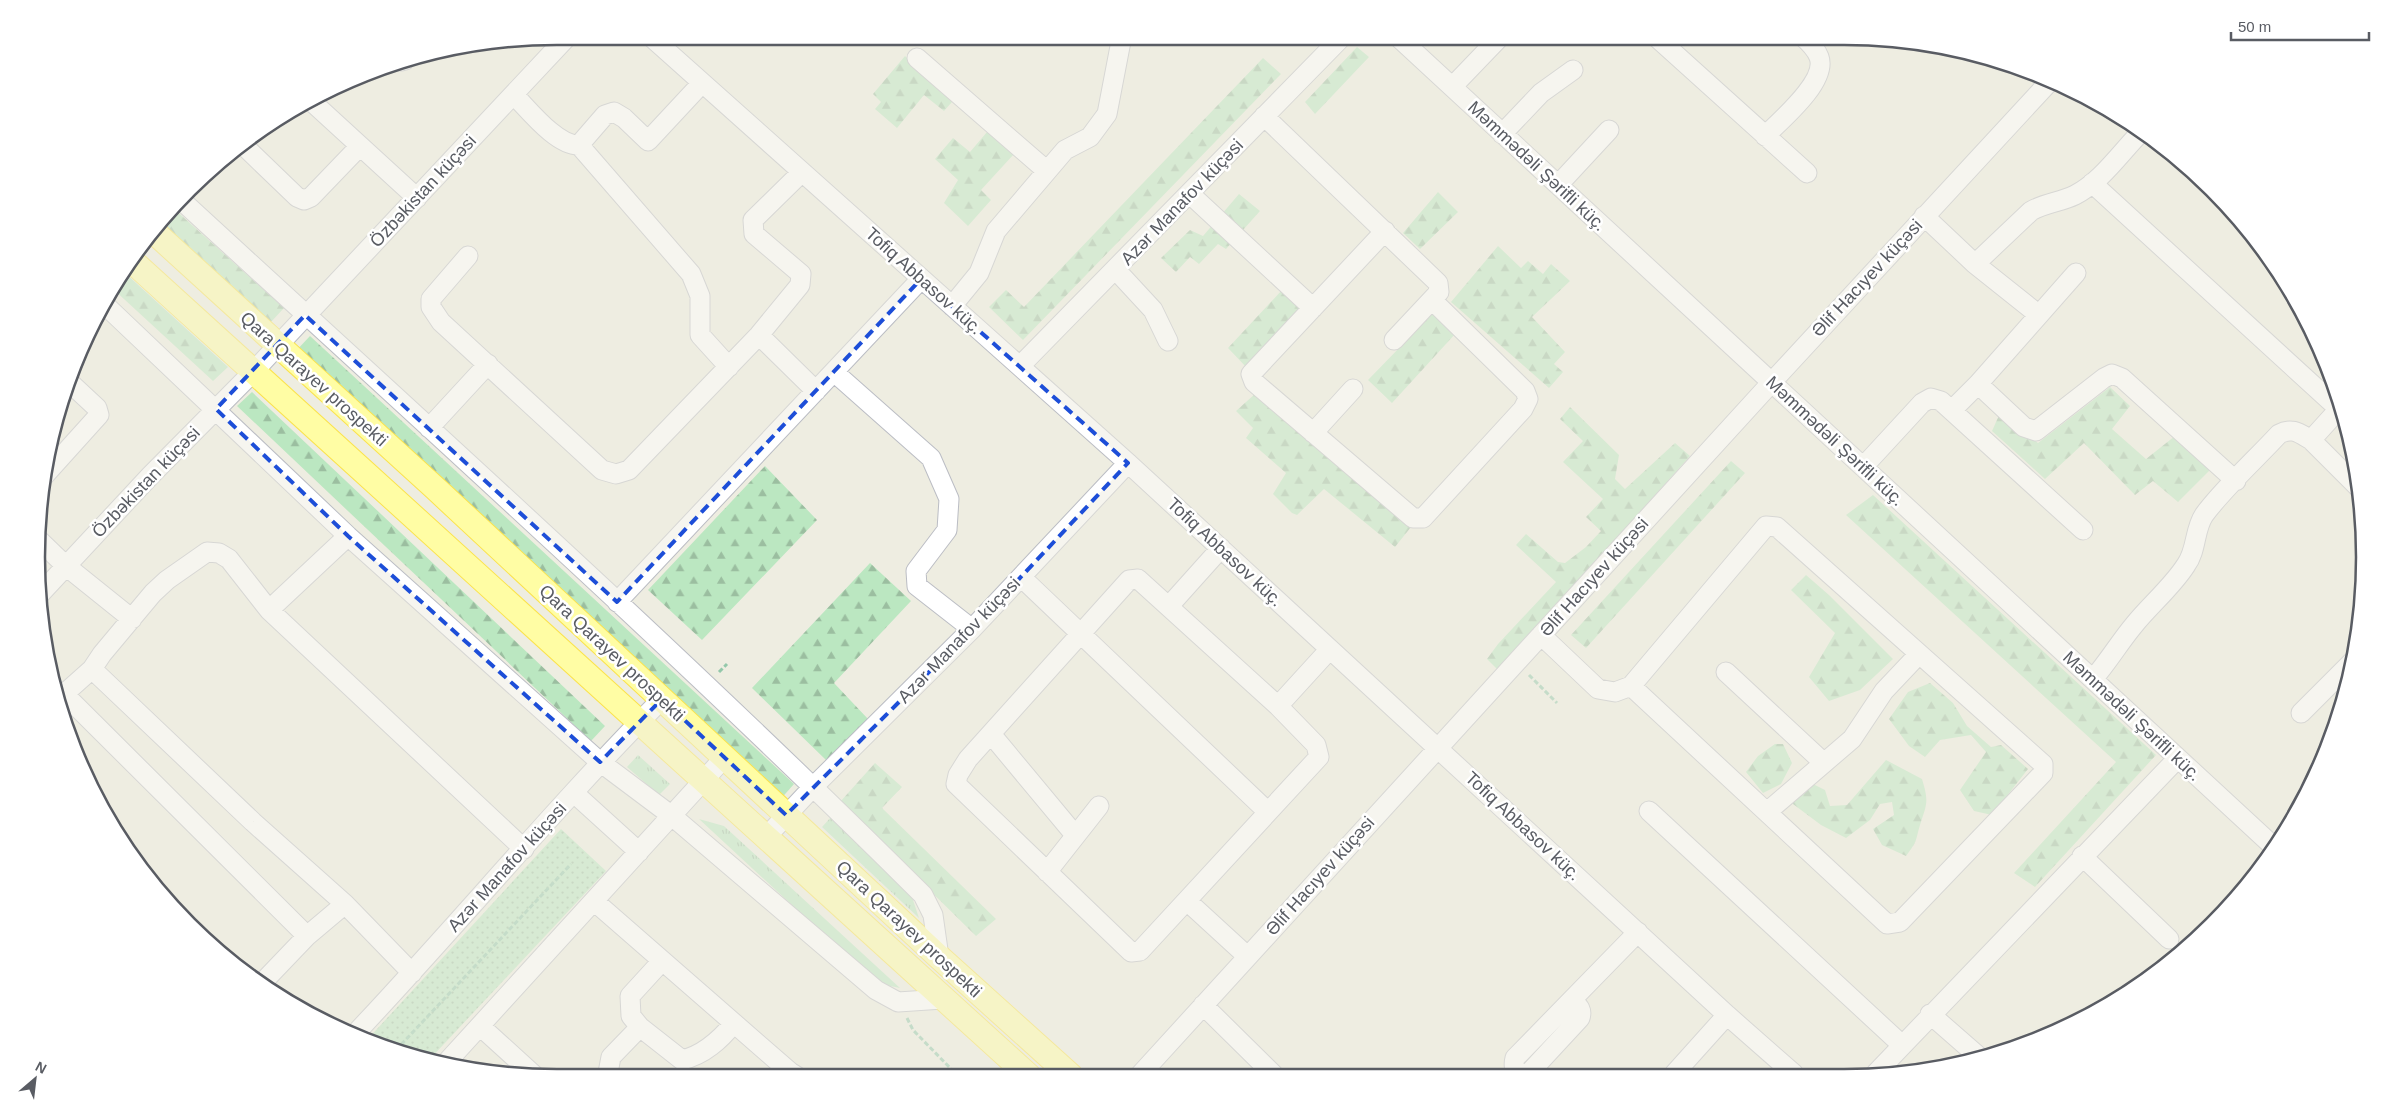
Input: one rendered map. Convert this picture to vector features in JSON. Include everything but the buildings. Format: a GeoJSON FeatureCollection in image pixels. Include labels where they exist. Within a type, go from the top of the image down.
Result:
{"type":"FeatureCollection","features":[{"type":"Feature","properties":{"kind":"main road","name":"Qara Qarayev prospekti"},"geometry":{"type":"LineString","coordinates":[[158,236],[662,698],[939,957],[1063,1069]]}},
{"type":"Feature","properties":{"kind":"main road","name":"Qara Qarayev prospekti"},"geometry":{"type":"LineString","coordinates":[[137,265],[704,781],[767,836],[1021,1069]]}},
{"type":"Feature","properties":{"kind":"street","name":"Özbəkistan küçəsi"},"geometry":{"type":"LineString","coordinates":[[46,588],[278,346],[560,45]]}},
{"type":"Feature","properties":{"kind":"street","name":"Tofiq Abbasov küç."},"geometry":{"type":"LineString","coordinates":[[660,45],[1128,463],[1727,1015],[1788,1069]]}},
{"type":"Feature","properties":{"kind":"street"},"geometry":{"type":"LineString","coordinates":[[952,306],[979,273],[996,231],[1065,150],[1090,137],[1107,114],[1120,45]]}},
{"type":"Feature","properties":{"kind":"street","name":"Azər Manafov küçəsi"},"geometry":{"type":"LineString","coordinates":[[1020,366],[1334,45]]}},
{"type":"Feature","properties":{"kind":"street","name":"Məmmədəli Şərifli küç."},"geometry":{"type":"LineString","coordinates":[[1407,45],[2269,842]]}},
{"type":"Feature","properties":{"kind":"street"},"geometry":{"type":"LineString","coordinates":[[1452,87],[1492,45]]}},
{"type":"Feature","properties":{"kind":"street"},"geometry":{"type":"LineString","coordinates":[[1665,45],[1807,173]]}},
{"type":"Feature","properties":{"kind":"street"},"geometry":{"type":"LineString","coordinates":[[1765,136],[1813,86],[1820,72],[1820,58],[1812,45]]}},
{"type":"Feature","properties":{"kind":"street"},"geometry":{"type":"LineString","coordinates":[[917,58],[1047,171]]}},
{"type":"Feature","properties":{"kind":"street"},"geometry":{"type":"LineString","coordinates":[[1502,134],[1541,94],[1573,70]]}},
{"type":"Feature","properties":{"kind":"street"},"geometry":{"type":"LineString","coordinates":[[514,95],[561,140],[571,146],[579,145],[605,115],[614,112],[624,118],[648,141],[702,83]]}},
{"type":"Feature","properties":{"kind":"street","name":"Əlif Hacıyev küçəsi"},"geometry":{"type":"LineString","coordinates":[[1145,1069],[1771,382],[2045,86]]}},
{"type":"Feature","properties":{"kind":"street"},"geometry":{"type":"LineString","coordinates":[[316,106],[417,198]]}},
{"type":"Feature","properties":{"kind":"street"},"geometry":{"type":"LineString","coordinates":[[1264,116],[1438,283],[1439,292],[1394,340]]}},
{"type":"Feature","properties":{"kind":"street"},"geometry":{"type":"LineString","coordinates":[[1558,185],[1609,130]]}},
{"type":"Feature","properties":{"kind":"street"},"geometry":{"type":"LineString","coordinates":[[1975,264],[2031,211],[2071,197],[2092,184],[2136,137]]}},
{"type":"Feature","properties":{"kind":"street"},"geometry":{"type":"LineString","coordinates":[[579,145],[691,274],[700,296],[700,335],[728,367]]}},
{"type":"Feature","properties":{"kind":"street"},"geometry":{"type":"LineString","coordinates":[[247,150],[297,197],[304,200],[310,197],[360,146]]}},
{"type":"Feature","properties":{"kind":"street"},"geometry":{"type":"LineString","coordinates":[[468,256],[431,299],[431,307],[441,322],[602,470],[616,474],[629,470],[759,335],[800,284],[802,274],[754,234],[753,220],[802,172]]}},
{"type":"Feature","properties":{"kind":"street"},"geometry":{"type":"LineString","coordinates":[[2092,184],[2332,400]]}},
{"type":"Feature","properties":{"kind":"street"},"geometry":{"type":"LineString","coordinates":[[1190,194],[1313,308]]}},
{"type":"Feature","properties":{"kind":"street"},"geometry":{"type":"LineString","coordinates":[[186,204],[618,602],[814,786],[923,895],[933,915],[939,957]]}},
{"type":"Feature","properties":{"kind":"street"},"geometry":{"type":"LineString","coordinates":[[1924,216],[1975,264],[2039,315]]}},
{"type":"Feature","properties":{"kind":"street"},"geometry":{"type":"LineString","coordinates":[[1384,231],[1251,374],[1254,382],[1413,518],[1423,518],[1524,408],[1528,399],[1525,391],[1432,300]]}},
{"type":"Feature","properties":{"kind":"street"},"geometry":{"type":"LineString","coordinates":[[1116,270],[1153,310],[1168,341]]}},
{"type":"Feature","properties":{"kind":"street"},"geometry":{"type":"LineString","coordinates":[[1952,410],[1978,384],[2076,273]]}},
{"type":"Feature","properties":{"kind":"street"},"geometry":{"type":"LineString","coordinates":[[618,602],[921,278]]}},
{"type":"Feature","properties":{"kind":"street"},"geometry":{"type":"LineString","coordinates":[[109,310],[348,536],[600,762],[672,816],[876,990],[898,1002],[943,999]]}},
{"type":"Feature","properties":{"kind":"street"},"geometry":{"type":"LineString","coordinates":[[759,335],[816,391]]}},
{"type":"Feature","properties":{"kind":"street"},"geometry":{"type":"LineString","coordinates":[[429,428],[488,364]]}},
{"type":"Feature","properties":{"kind":"street"},"geometry":{"type":"LineString","coordinates":[[834,372],[931,458],[949,499],[947,530],[916,572],[917,586],[972,629]]}},
{"type":"Feature","properties":{"kind":"street"},"geometry":{"type":"LineString","coordinates":[[1978,384],[2024,428],[2036,431],[2104,378],[2112,374],[2122,378],[2236,481]]}},
{"type":"Feature","properties":{"kind":"street"},"geometry":{"type":"LineString","coordinates":[[53,466],[99,415],[97,408],[74,387]]}},
{"type":"Feature","properties":{"kind":"street"},"geometry":{"type":"LineString","coordinates":[[1313,432],[1354,390]]}},
{"type":"Feature","properties":{"kind":"street"},"geometry":{"type":"LineString","coordinates":[[1863,467],[1922,403],[1931,398],[1941,401],[1952,410],[2083,530]]}},
{"type":"Feature","properties":{"kind":"street"},"geometry":{"type":"LineString","coordinates":[[2311,440],[2336,413]]}},
{"type":"Feature","properties":{"kind":"street"},"geometry":{"type":"LineString","coordinates":[[2093,679],[2107,664],[2134,624],[2186,566],[2192,554],[2199,525],[2204,516],[2279,434],[2288,429],[2296,431],[2311,440],[2350,479]]}},
{"type":"Feature","properties":{"kind":"street","name":"Azər Manafov küçəsi"},"geometry":{"type":"LineString","coordinates":[[767,836],[814,786],[972,629],[1128,463]]}},
{"type":"Feature","properties":{"kind":"street"},"geometry":{"type":"LineString","coordinates":[[1541,635],[1598,689],[1615,692],[1631,686],[1766,526],[1776,527],[2043,764],[2042,773],[1900,922],[1887,924],[1631,686]]}},
{"type":"Feature","properties":{"kind":"street"},"geometry":{"type":"LineString","coordinates":[[269,610],[348,536]]}},
{"type":"Feature","properties":{"kind":"street"},"geometry":{"type":"LineString","coordinates":[[45,546],[66,566],[132,619]]}},
{"type":"Feature","properties":{"kind":"street"},"geometry":{"type":"LineString","coordinates":[[1169,606],[1221,548]]}},
{"type":"Feature","properties":{"kind":"street"},"geometry":{"type":"LineString","coordinates":[[64,695],[92,669],[153,593],[167,580],[207,552],[220,553],[229,559],[269,610],[524,849]]}},
{"type":"Feature","properties":{"kind":"street"},"geometry":{"type":"LineString","coordinates":[[1021,577],[1268,812]]}},
{"type":"Feature","properties":{"kind":"street"},"geometry":{"type":"LineString","coordinates":[[1138,579],[1278,706],[1316,745],[1318,757],[1140,951],[1131,952],[956,784],[958,775],[968,758],[1081,634],[1129,580],[1138,579]]}},
{"type":"Feature","properties":{"kind":"street"},"geometry":{"type":"LineString","coordinates":[[1278,706],[1330,649]]}},
{"type":"Feature","properties":{"kind":"street"},"geometry":{"type":"LineString","coordinates":[[1767,812],[1852,739],[1884,691],[1919,654]]}},
{"type":"Feature","properties":{"kind":"street"},"geometry":{"type":"LineString","coordinates":[[92,669],[253,822],[345,904],[412,974]]}},
{"type":"Feature","properties":{"kind":"street"},"geometry":{"type":"LineString","coordinates":[[2302,713],[2343,671]]}},
{"type":"Feature","properties":{"kind":"street"},"geometry":{"type":"LineString","coordinates":[[1726,672],[1824,763]]}},
{"type":"Feature","properties":{"kind":"street","name":"Azər Manafov küçəsi"},"geometry":{"type":"LineString","coordinates":[[359,1029],[412,974],[600,762],[662,698]]}},
{"type":"Feature","properties":{"kind":"street"},"geometry":{"type":"LineString","coordinates":[[66,703],[306,936]]}},
{"type":"Feature","properties":{"kind":"street"},"geometry":{"type":"LineString","coordinates":[[990,734],[1075,835]]}},
{"type":"Feature","properties":{"kind":"street"},"geometry":{"type":"LineString","coordinates":[[451,1058],[724,758]]}},
{"type":"Feature","properties":{"kind":"street"},"geometry":{"type":"LineString","coordinates":[[1881,1068],[1930,1014],[2178,758]]}},
{"type":"Feature","properties":{"kind":"street"},"geometry":{"type":"LineString","coordinates":[[574,793],[639,852]]}},
{"type":"Feature","properties":{"kind":"street"},"geometry":{"type":"LineString","coordinates":[[1047,872],[1099,806]]}},
{"type":"Feature","properties":{"kind":"street"},"geometry":{"type":"LineString","coordinates":[[1649,810],[1902,1045]]}},
{"type":"Feature","properties":{"kind":"street"},"geometry":{"type":"LineString","coordinates":[[2082,856],[2169,938]]}},
{"type":"Feature","properties":{"kind":"street"},"geometry":{"type":"LineString","coordinates":[[1187,900],[1247,956]]}},
{"type":"Feature","properties":{"kind":"street"},"geometry":{"type":"LineString","coordinates":[[594,901],[789,1069]]}},
{"type":"Feature","properties":{"kind":"street"},"geometry":{"type":"LineString","coordinates":[[266,978],[306,936],[345,904]]}},
{"type":"Feature","properties":{"kind":"street"},"geometry":{"type":"LineString","coordinates":[[1514,1069],[1514,1058],[1638,932]]}},
{"type":"Feature","properties":{"kind":"street"},"geometry":{"type":"LineString","coordinates":[[662,960],[630,996],[631,1016],[640,1027],[682,1060],[695,1057],[707,1050],[734,1023]]}},
{"type":"Feature","properties":{"kind":"street"},"geometry":{"type":"LineString","coordinates":[[1203,1005],[1268,1069]]}},
{"type":"Feature","properties":{"kind":"street"},"geometry":{"type":"LineString","coordinates":[[1930,1014],[1974,1053]]}},
{"type":"Feature","properties":{"kind":"street"},"geometry":{"type":"LineString","coordinates":[[1678,1069],[1727,1015]]}},
{"type":"Feature","properties":{"kind":"street"},"geometry":{"type":"LineString","coordinates":[[480,1026],[526,1068]]}},
{"type":"Feature","properties":{"kind":"street"},"geometry":{"type":"LineString","coordinates":[[609,1069],[611,1057],[640,1027]]}},
{"type":"Feature","properties":{"kind":"path"},"geometry":{"type":"LineString","coordinates":[[1516,662],[1557,703]]}},
{"type":"Feature","properties":{"kind":"path"},"geometry":{"type":"LineString","coordinates":[[401,1045],[571,864]]}},
{"type":"Feature","properties":{"kind":"path"},"geometry":{"type":"LineString","coordinates":[[898,1002],[912,1030],[951,1069]]}},
{"type":"Feature","properties":{"kind":"highlighted area"},"geometry":{"type":"Polygon","coordinates":[[[921,279],[1128,463],[972,629],[786,815],[662,699],[600,762],[348,536],[216,409],[305,315],[617,602],[921,279]]]}},
{"type":"Feature","properties":{"kind":"green space"},"geometry":{"type":"Polygon","coordinates":[[[1357,47],[1369,57],[1315,114],[1305,102],[1357,47]]]}},
{"type":"Feature","properties":{"kind":"green space"},"geometry":{"type":"Polygon","coordinates":[[[905,56],[952,102],[944,111],[924,95],[897,128],[875,109],[881,102],[873,94],[905,56]]]}},
{"type":"Feature","properties":{"kind":"green space"},"geometry":{"type":"Polygon","coordinates":[[[1263,58],[1281,74],[1023,340],[989,307],[1006,290],[1024,307],[1263,58]]]}},
{"type":"Feature","properties":{"kind":"green space"},"geometry":{"type":"Polygon","coordinates":[[[987,132],[1014,154],[981,190],[991,200],[968,226],[944,203],[958,180],[935,159],[953,138],[970,152],[987,132]]]}},
{"type":"Feature","properties":{"kind":"green space"},"geometry":{"type":"Polygon","coordinates":[[[1438,192],[1458,212],[1420,249],[1403,233],[1438,192]]]}},
{"type":"Feature","properties":{"kind":"green space"},"geometry":{"type":"Polygon","coordinates":[[[1239,194],[1260,211],[1226,249],[1218,244],[1199,264],[1190,257],[1176,272],[1161,258],[1190,230],[1203,236],[1239,194]]]}},
{"type":"Feature","properties":{"kind":"green space"},"geometry":{"type":"Polygon","coordinates":[[[178,213],[284,308],[271,322],[166,227],[178,213]]]}},
{"type":"Feature","properties":{"kind":"green space"},"geometry":{"type":"Polygon","coordinates":[[[1498,246],[1521,268],[1528,261],[1543,274],[1551,264],[1570,281],[1532,317],[1565,352],[1554,364],[1563,372],[1549,388],[1451,302],[1498,246]]]}},
{"type":"Feature","properties":{"kind":"green space"},"geometry":{"type":"Polygon","coordinates":[[[129,276],[228,367],[213,381],[118,294],[129,276]]]}},
{"type":"Feature","properties":{"kind":"green space"},"geometry":{"type":"Polygon","coordinates":[[[1283,289],[1301,307],[1247,368],[1228,348],[1283,289]]]}},
{"type":"Feature","properties":{"kind":"green space"},"geometry":{"type":"Polygon","coordinates":[[[1433,313],[1456,333],[1392,403],[1368,380],[1433,313]]]}},
{"type":"Feature","properties":{"kind":"green space"},"geometry":{"type":"Polygon","coordinates":[[[310,336],[794,784],[778,802],[294,353],[310,336]]]}},
{"type":"Feature","properties":{"kind":"green space"},"geometry":{"type":"Polygon","coordinates":[[[2110,387],[2130,406],[2112,429],[2146,459],[2175,436],[2213,467],[2178,502],[2153,481],[2135,495],[2084,443],[2045,479],[1992,431],[2000,413],[2038,443],[2110,387]]]}},
{"type":"Feature","properties":{"kind":"green space"},"geometry":{"type":"Polygon","coordinates":[[[252,392],[605,726],[591,741],[237,406],[252,392]]]}},
{"type":"Feature","properties":{"kind":"green space"},"geometry":{"type":"Polygon","coordinates":[[[1256,393],[1411,527],[1395,547],[1324,489],[1297,515],[1292,513],[1273,494],[1286,473],[1246,438],[1253,428],[1236,411],[1256,393]]]}},
{"type":"Feature","properties":{"kind":"green space"},"geometry":{"type":"Polygon","coordinates":[[[1570,407],[1619,455],[1615,479],[1625,489],[1675,443],[1690,456],[1499,671],[1487,659],[1498,644],[1556,582],[1516,545],[1526,534],[1558,562],[1565,563],[1586,547],[1601,531],[1586,517],[1603,499],[1563,462],[1583,441],[1560,419],[1570,407]]]}},
{"type":"Feature","properties":{"kind":"green space"},"geometry":{"type":"Polygon","coordinates":[[[1731,461],[1745,473],[1586,648],[1571,635],[1731,461]]]}},
{"type":"Feature","properties":{"kind":"green space"},"geometry":{"type":"Polygon","coordinates":[[[765,466],[817,520],[702,640],[648,590],[765,466]]]}},
{"type":"Feature","properties":{"kind":"green space"},"geometry":{"type":"Polygon","coordinates":[[[1873,495],[2156,755],[2035,887],[2014,873],[2116,762],[1846,515],[1873,495]]]}},
{"type":"Feature","properties":{"kind":"green space"},"geometry":{"type":"Polygon","coordinates":[[[870,563],[911,601],[834,683],[868,719],[826,760],[752,688],[870,563]]]}},
{"type":"Feature","properties":{"kind":"green space"},"geometry":{"type":"Polygon","coordinates":[[[1806,575],[1829,595],[1893,659],[1860,690],[1829,701],[1809,677],[1835,633],[1791,590],[1806,575]]]}},
{"type":"Feature","properties":{"kind":"green space"},"geometry":{"type":"Polygon","coordinates":[[[1930,683],[1953,703],[1967,726],[1991,747],[2001,745],[2028,769],[1992,815],[1974,811],[1960,790],[1986,752],[1971,735],[1940,740],[1925,757],[1909,746],[1889,719],[1908,692],[1930,683]]]}},
{"type":"Feature","properties":{"kind":"green space"},"geometry":{"type":"Polygon","coordinates":[[[1775,744],[1783,744],[1792,763],[1781,784],[1763,793],[1746,772],[1758,756],[1775,744]]]}},
{"type":"Feature","properties":{"kind":"green space"},"geometry":{"type":"Polygon","coordinates":[[[638,755],[670,784],[659,795],[627,767],[638,755]]]}},
{"type":"Feature","properties":{"kind":"green space"},"geometry":{"type":"Polygon","coordinates":[[[1886,760],[1922,779],[1926,793],[1926,807],[1917,838],[1906,856],[1882,845],[1873,829],[1894,815],[1892,802],[1880,804],[1870,820],[1846,838],[1821,825],[1793,804],[1794,795],[1813,784],[1825,790],[1830,806],[1847,805],[1886,760]]]}},
{"type":"Feature","properties":{"kind":"green space"},"geometry":{"type":"Polygon","coordinates":[[[875,763],[902,787],[882,808],[996,919],[976,936],[840,802],[875,763]]]}},
{"type":"Feature","properties":{"kind":"green space"},"geometry":{"type":"Polygon","coordinates":[[[831,817],[912,897],[919,918],[822,827],[831,817]]]}},
{"type":"Feature","properties":{"kind":"green space"},"geometry":{"type":"Polygon","coordinates":[[[699,819],[724,826],[900,988],[876,983],[699,819]]]}},
{"type":"Feature","properties":{"kind":"green space"},"geometry":{"type":"Polygon","coordinates":[[[561,829],[606,871],[434,1054],[372,1034],[561,829]]]}}]}
